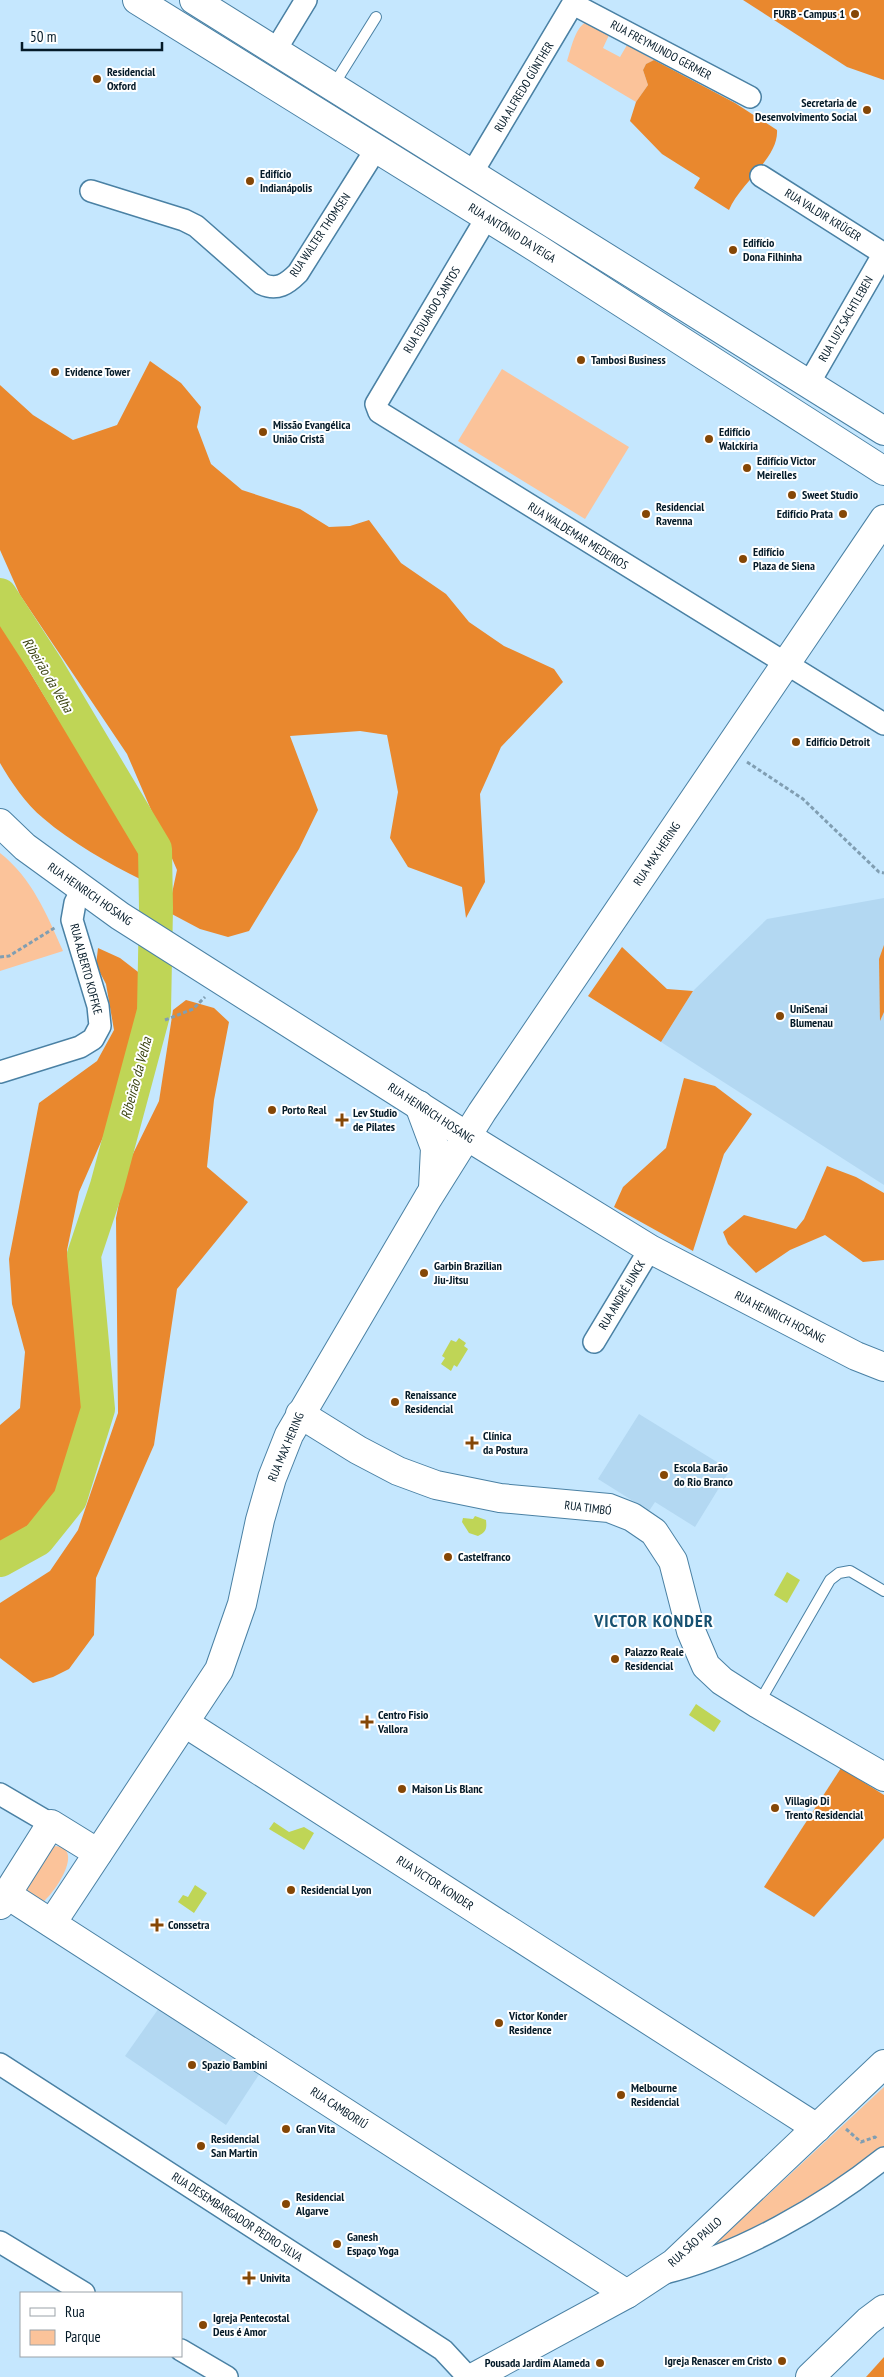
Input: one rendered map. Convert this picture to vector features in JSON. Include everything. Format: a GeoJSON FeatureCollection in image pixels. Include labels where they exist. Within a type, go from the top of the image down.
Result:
{"type":"FeatureCollection","features":[{"type":"Feature","properties":{"kind":"main road","name":"RUA ANTÔNIO DA VEIGA"},"geometry":{"type":"LineString","coordinates":[[137,0],[487,217],[884,471]]}},
{"type":"Feature","properties":{"kind":"main road"},"geometry":{"type":"LineString","coordinates":[[194,0],[884,431]]}},
{"type":"Feature","properties":{"kind":"main road","name":"RUA MAX HERING"},"geometry":{"type":"LineString","coordinates":[[186,1723],[219,1670],[231,1638],[242,1604],[260,1520],[272,1478],[300,1414],[466,1136],[884,519]]}},
{"type":"Feature","properties":{"kind":"main road","name":"RUA HEINRICH HOSANG"},"geometry":{"type":"LineString","coordinates":[[0,823],[26,847],[120,916],[466,1136],[650,1249],[848,1352],[884,1367]]}},
{"type":"Feature","properties":{"kind":"main road","name":"RUA MAX HERING"},"geometry":{"type":"LineString","coordinates":[[419,1105],[430,1129],[435,1148],[433,1190]]}},
{"type":"Feature","properties":{"kind":"main road","name":"RUA TIMBÓ"},"geometry":{"type":"LineString","coordinates":[[300,1414],[358,1450],[398,1471],[436,1486],[500,1498],[609,1508],[632,1517],[654,1532],[673,1561],[691,1631],[706,1666],[722,1681],[758,1704],[884,1778]]}},
{"type":"Feature","properties":{"kind":"main road"},"geometry":{"type":"LineString","coordinates":[[52,1923],[186,1723]]}},
{"type":"Feature","properties":{"kind":"main road","name":"RUA VICTOR KONDER"},"geometry":{"type":"LineString","coordinates":[[186,1723],[823,2122]]}},
{"type":"Feature","properties":{"kind":"main road"},"geometry":{"type":"LineString","coordinates":[[3,1900],[50,1824],[98,1853]]}},
{"type":"Feature","properties":{"kind":"main road","name":"RUA CAMBORIÚ"},"geometry":{"type":"LineString","coordinates":[[3,1900],[52,1923],[626,2294]]}},
{"type":"Feature","properties":{"kind":"main road","name":"RUA SÃO PAULO"},"geometry":{"type":"LineString","coordinates":[[474,2377],[626,2294],[674,2263],[757,2187],[884,2064]]}},
{"type":"Feature","properties":{"kind":"main road"},"geometry":{"type":"LineString","coordinates":[[810,2377],[868,2321],[884,2309]]}},
{"type":"Feature","properties":{"kind":"street"},"geometry":{"type":"LineString","coordinates":[[276,51],[306,0]]}},
{"type":"Feature","properties":{"kind":"street","name":"RUA FREYMUNDO GERMER"},"geometry":{"type":"LineString","coordinates":[[574,2],[750,97]]}},
{"type":"Feature","properties":{"kind":"street","name":"RUA ALFREDO GÜNTHER"},"geometry":{"type":"LineString","coordinates":[[472,173],[574,2]]}},
{"type":"Feature","properties":{"kind":"street","name":"RUA WALTER THOMSEN"},"geometry":{"type":"LineString","coordinates":[[91,191],[184,220],[208,235],[262,284],[269,287],[280,286],[298,273],[376,148]]}},
{"type":"Feature","properties":{"kind":"street","name":"RUA VALDIR KRÜGER"},"geometry":{"type":"LineString","coordinates":[[761,176],[884,254]]}},
{"type":"Feature","properties":{"kind":"street","name":"RUA EDUARDO SANTOS"},"geometry":{"type":"LineString","coordinates":[[376,404],[487,217]]}},
{"type":"Feature","properties":{"kind":"street","name":"RUA LUIZ SACHTLEBEN"},"geometry":{"type":"LineString","coordinates":[[808,385],[884,254]]}},
{"type":"Feature","properties":{"kind":"street","name":"RUA WALDEMAR MEDEIROS"},"geometry":{"type":"LineString","coordinates":[[376,404],[379,412],[387,419],[884,724]]}},
{"type":"Feature","properties":{"kind":"street","name":"RUA ALBERTO KOFFKE"},"geometry":{"type":"LineString","coordinates":[[0,1072],[68,1051],[93,1039],[100,1026],[98,1006],[72,920],[75,903],[82,889]]}},
{"type":"Feature","properties":{"kind":"street","name":"RUA ANDRÉ JUNCK"},"geometry":{"type":"LineString","coordinates":[[594,1342],[650,1249]]}},
{"type":"Feature","properties":{"kind":"street"},"geometry":{"type":"LineString","coordinates":[[0,1794],[50,1824]]}},
{"type":"Feature","properties":{"kind":"street","name":"RUA DESEMBARGADOR PEDRO SILVA"},"geometry":{"type":"LineString","coordinates":[[0,2064],[443,2350],[468,2377]]}},
{"type":"Feature","properties":{"kind":"street"},"geometry":{"type":"LineString","coordinates":[[659,2274],[714,2257],[796,2218],[814,2208],[884,2158]]}},
{"type":"Feature","properties":{"kind":"street"},"geometry":{"type":"LineString","coordinates":[[0,2242],[82,2292]]}},
{"type":"Feature","properties":{"kind":"street"},"geometry":{"type":"LineString","coordinates":[[182,2351],[227,2377]]}},
{"type":"Feature","properties":{"kind":"lane"},"geometry":{"type":"LineString","coordinates":[[333,86],[376,17]]}},
{"type":"Feature","properties":{"kind":"lane"},"geometry":{"type":"LineString","coordinates":[[758,1704],[830,1580],[839,1573],[850,1570],[884,1591]]}},
{"type":"Feature","properties":{"kind":"path"},"geometry":{"type":"LineString","coordinates":[[728,749],[803,799],[879,872],[884,874]]}},
{"type":"Feature","properties":{"kind":"path"},"geometry":{"type":"LineString","coordinates":[[0,957],[9,956],[34,943],[43,933],[72,920]]}},
{"type":"Feature","properties":{"kind":"path"},"geometry":{"type":"LineString","coordinates":[[165,1020],[194,1009],[205,998],[218,978]]}},
{"type":"Feature","properties":{"kind":"path"},"geometry":{"type":"LineString","coordinates":[[823,2122],[861,2142],[875,2137],[884,2146]]}},
{"type":"Feature","properties":{"kind":"shaded area"},"geometry":{"type":"Polygon","coordinates":[[[743,0],[884,0],[884,80],[847,67],[743,0]]]}},
{"type":"Feature","properties":{"kind":"shaded area"},"geometry":{"type":"Polygon","coordinates":[[[654,60],[735,103],[777,130],[772,151],[741,190],[729,210],[694,188],[700,178],[662,154],[630,121],[636,102],[648,85],[643,70],[646,64],[654,60]]]}},
{"type":"Feature","properties":{"kind":"shaded area"},"geometry":{"type":"Polygon","coordinates":[[[150,361],[181,383],[201,407],[197,427],[211,464],[242,490],[300,509],[329,527],[350,526],[369,520],[401,563],[446,594],[469,622],[504,646],[554,669],[563,682],[501,747],[480,794],[485,882],[466,918],[462,887],[408,867],[390,838],[398,792],[387,735],[360,731],[290,736],[318,810],[299,849],[249,931],[228,937],[200,929],[168,912],[177,870],[127,754],[20,595],[0,550],[0,385],[33,415],[73,440],[117,425],[150,361]]]}},
{"type":"Feature","properties":{"kind":"shaded area"},"geometry":{"type":"Polygon","coordinates":[[[0,619],[35,681],[147,864],[142,880],[91,852],[43,818],[19,792],[0,763],[0,619]]]}},
{"type":"Feature","properties":{"kind":"shaded area","name":"UniSenai Blumenau"},"geometry":{"type":"Polygon","coordinates":[[[884,898],[884,1185],[661,1042],[693,991],[767,919],[884,898]]]}},
{"type":"Feature","properties":{"kind":"shaded area"},"geometry":{"type":"Polygon","coordinates":[[[884,945],[884,1012],[880,1021],[879,959],[884,945]]]}},
{"type":"Feature","properties":{"kind":"shaded area"},"geometry":{"type":"Polygon","coordinates":[[[622,947],[667,989],[693,991],[661,1042],[588,996],[622,947]]]}},
{"type":"Feature","properties":{"kind":"shaded area"},"geometry":{"type":"Polygon","coordinates":[[[98,948],[120,958],[142,975],[134,1041],[104,1135],[79,1192],[67,1250],[84,1390],[74,1457],[44,1514],[0,1545],[0,1425],[20,1408],[25,1352],[12,1304],[9,1259],[39,1103],[97,1061],[114,1030],[106,984],[96,965],[98,948]]]}},
{"type":"Feature","properties":{"kind":"shaded area"},"geometry":{"type":"Polygon","coordinates":[[[186,1000],[214,1008],[229,1022],[214,1100],[207,1167],[248,1202],[177,1289],[154,1445],[96,1578],[94,1635],[69,1669],[53,1677],[33,1683],[0,1658],[0,1603],[50,1571],[78,1530],[118,1413],[116,1218],[126,1168],[159,1101],[173,1010],[186,1000]]]}},
{"type":"Feature","properties":{"kind":"shaded area"},"geometry":{"type":"Polygon","coordinates":[[[684,1078],[715,1086],[752,1114],[724,1154],[693,1251],[614,1207],[623,1187],[666,1148],[684,1078]]]}},
{"type":"Feature","properties":{"kind":"shaded area"},"geometry":{"type":"Polygon","coordinates":[[[827,1166],[856,1177],[884,1193],[884,1260],[863,1262],[825,1235],[790,1250],[756,1273],[728,1244],[723,1232],[744,1215],[796,1229],[804,1219],[827,1166]]]}},
{"type":"Feature","properties":{"kind":"shaded area"},"geometry":{"type":"Polygon","coordinates":[[[459,1338],[466,1343],[464,1346],[468,1349],[457,1367],[454,1365],[451,1371],[441,1364],[445,1358],[442,1356],[451,1340],[456,1342],[459,1338]]]}},
{"type":"Feature","properties":{"kind":"shaded area","name":"Escola Barão do Rio Branco"},"geometry":{"type":"Polygon","coordinates":[[[639,1414],[730,1470],[695,1527],[655,1502],[649,1511],[598,1479],[639,1414]]]}},
{"type":"Feature","properties":{"kind":"shaded area"},"geometry":{"type":"Polygon","coordinates":[[[475,1516],[486,1520],[485,1530],[478,1536],[469,1533],[462,1522],[463,1518],[473,1519],[475,1516]]]}},
{"type":"Feature","properties":{"kind":"shaded area"},"geometry":{"type":"Polygon","coordinates":[[[787,1572],[800,1580],[787,1603],[774,1595],[787,1572]]]}},
{"type":"Feature","properties":{"kind":"shaded area"},"geometry":{"type":"Polygon","coordinates":[[[696,1704],[721,1721],[714,1732],[689,1715],[696,1704]]]}},
{"type":"Feature","properties":{"kind":"shaded area"},"geometry":{"type":"Polygon","coordinates":[[[841,1768],[884,1795],[884,1838],[814,1917],[764,1887],[841,1768]]]}},
{"type":"Feature","properties":{"kind":"shaded area"},"geometry":{"type":"Polygon","coordinates":[[[274,1822],[289,1832],[304,1827],[314,1833],[304,1850],[269,1829],[274,1822]]]}},
{"type":"Feature","properties":{"kind":"shaded area"},"geometry":{"type":"Polygon","coordinates":[[[195,1885],[207,1893],[194,1913],[178,1902],[183,1895],[188,1897],[195,1885]]]}},
{"type":"Feature","properties":{"kind":"shaded area","name":"Spazio Bambini"},"geometry":{"type":"Polygon","coordinates":[[[159,2008],[260,2073],[226,2125],[125,2056],[159,2008]]]}},
{"type":"Feature","properties":{"kind":"shaded area"},"geometry":{"type":"Polygon","coordinates":[[[884,2357],[884,2377],[866,2377],[884,2357]]]}},
{"type":"Feature","properties":{"kind":"green space"},"geometry":{"type":"Polygon","coordinates":[[[586,22],[609,35],[603,48],[620,57],[627,45],[654,60],[646,64],[643,70],[648,85],[636,102],[567,61],[576,34],[586,22]]]}},
{"type":"Feature","properties":{"kind":"green space"},"geometry":{"type":"Polygon","coordinates":[[[502,369],[629,447],[585,519],[458,441],[502,369]]]}},
{"type":"Feature","properties":{"kind":"green space"},"geometry":{"type":"Polygon","coordinates":[[[0,853],[21,874],[38,898],[63,951],[0,971],[0,853]]]}},
{"type":"Feature","properties":{"kind":"green space"},"geometry":{"type":"Polygon","coordinates":[[[52,1846],[62,1848],[67,1853],[68,1860],[61,1879],[43,1902],[28,1895],[27,1886],[52,1846]]]}},
{"type":"Feature","properties":{"kind":"green space"},"geometry":{"type":"Polygon","coordinates":[[[884,2087],[884,2146],[791,2212],[711,2248],[884,2087]]]}},
{"type":"Feature","properties":{"kind":"waterway","name":"Ribeirão da Velha"},"geometry":{"type":"LineString","coordinates":[[0,595],[46,666],[155,849],[156,908],[154,1011],[107,1186],[84,1255],[98,1409],[70,1499],[38,1539],[0,1560]]}},
{"type":"Feature","properties":{"kind":"place","name":"FURB - Campus 1"},"geometry":{"type":"Point","coordinates":[855,14]}},
{"type":"Feature","properties":{"kind":"place","name":"Residencial Oxford"},"geometry":{"type":"Point","coordinates":[97,79]}},
{"type":"Feature","properties":{"kind":"place","name":"Secretaria de Desenvolvimento Social"},"geometry":{"type":"Point","coordinates":[867,110]}},
{"type":"Feature","properties":{"kind":"place","name":"Edifício Indianápolis"},"geometry":{"type":"Point","coordinates":[250,181]}},
{"type":"Feature","properties":{"kind":"place","name":"Edifício Dona Filhinha"},"geometry":{"type":"Point","coordinates":[733,250]}},
{"type":"Feature","properties":{"kind":"place","name":"Tambosi Business"},"geometry":{"type":"Point","coordinates":[581,360]}},
{"type":"Feature","properties":{"kind":"place","name":"Evidence Tower"},"geometry":{"type":"Point","coordinates":[55,372]}},
{"type":"Feature","properties":{"kind":"place","name":"Missão Evangélica União Cristã"},"geometry":{"type":"Point","coordinates":[263,432]}},
{"type":"Feature","properties":{"kind":"place","name":"Edifício Walckíria"},"geometry":{"type":"Point","coordinates":[709,439]}},
{"type":"Feature","properties":{"kind":"place","name":"Edifício Victor Meirelles"},"geometry":{"type":"Point","coordinates":[747,468]}},
{"type":"Feature","properties":{"kind":"place","name":"Sweet Studio"},"geometry":{"type":"Point","coordinates":[792,495]}},
{"type":"Feature","properties":{"kind":"place","name":"Residencial Ravenna"},"geometry":{"type":"Point","coordinates":[646,514]}},
{"type":"Feature","properties":{"kind":"place","name":"Edifício Prata"},"geometry":{"type":"Point","coordinates":[843,514]}},
{"type":"Feature","properties":{"kind":"place","name":"Edifício Plaza de Siena"},"geometry":{"type":"Point","coordinates":[743,559]}},
{"type":"Feature","properties":{"kind":"place","name":"Edifício Detroit"},"geometry":{"type":"Point","coordinates":[796,742]}},
{"type":"Feature","properties":{"kind":"place","name":"UniSenai Blumenau"},"geometry":{"type":"Point","coordinates":[780,1016]}},
{"type":"Feature","properties":{"kind":"place","name":"Porto Real"},"geometry":{"type":"Point","coordinates":[272,1110]}},
{"type":"Feature","properties":{"kind":"place","name":"Lev Studio de Pilates"},"geometry":{"type":"Point","coordinates":[342,1120]}},
{"type":"Feature","properties":{"kind":"place","name":"Garbin Brazilian Jiu-Jitsu"},"geometry":{"type":"Point","coordinates":[424,1273]}},
{"type":"Feature","properties":{"kind":"place","name":"Renaissance Residencial"},"geometry":{"type":"Point","coordinates":[395,1402]}},
{"type":"Feature","properties":{"kind":"place","name":"Clínica da Postura"},"geometry":{"type":"Point","coordinates":[472,1443]}},
{"type":"Feature","properties":{"kind":"place","name":"Escola Barão do Rio Branco"},"geometry":{"type":"Point","coordinates":[664,1475]}},
{"type":"Feature","properties":{"kind":"place","name":"Castelfranco"},"geometry":{"type":"Point","coordinates":[448,1557]}},
{"type":"Feature","properties":{"kind":"place","name":"Palazzo Reale Residencial"},"geometry":{"type":"Point","coordinates":[615,1659]}},
{"type":"Feature","properties":{"kind":"place","name":"Centro Fisio Vallora"},"geometry":{"type":"Point","coordinates":[367,1722]}},
{"type":"Feature","properties":{"kind":"place","name":"Maison Lis Blanc"},"geometry":{"type":"Point","coordinates":[402,1789]}},
{"type":"Feature","properties":{"kind":"place","name":"Villagio Di Trento Residencial"},"geometry":{"type":"Point","coordinates":[775,1808]}},
{"type":"Feature","properties":{"kind":"place","name":"Residencial Lyon"},"geometry":{"type":"Point","coordinates":[291,1890]}},
{"type":"Feature","properties":{"kind":"place","name":"Conssetra"},"geometry":{"type":"Point","coordinates":[157,1925]}},
{"type":"Feature","properties":{"kind":"place","name":"Victor Konder Residence"},"geometry":{"type":"Point","coordinates":[499,2023]}},
{"type":"Feature","properties":{"kind":"place","name":"Spazio Bambini"},"geometry":{"type":"Point","coordinates":[192,2065]}},
{"type":"Feature","properties":{"kind":"place","name":"Melbourne Residencial"},"geometry":{"type":"Point","coordinates":[621,2095]}},
{"type":"Feature","properties":{"kind":"place","name":"Gran Vita"},"geometry":{"type":"Point","coordinates":[286,2129]}},
{"type":"Feature","properties":{"kind":"place","name":"Residencial San Martin"},"geometry":{"type":"Point","coordinates":[201,2146]}},
{"type":"Feature","properties":{"kind":"place","name":"Residencial Algarve"},"geometry":{"type":"Point","coordinates":[286,2204]}},
{"type":"Feature","properties":{"kind":"place","name":"Ganesh Espaço Yoga"},"geometry":{"type":"Point","coordinates":[337,2244]}},
{"type":"Feature","properties":{"kind":"place","name":"Univita"},"geometry":{"type":"Point","coordinates":[249,2278]}},
{"type":"Feature","properties":{"kind":"place","name":"Igreja Pentecostal Deus é Amor"},"geometry":{"type":"Point","coordinates":[203,2325]}},
{"type":"Feature","properties":{"kind":"place","name":"Igreja Renascer em Cristo"},"geometry":{"type":"Point","coordinates":[782,2361]}},
{"type":"Feature","properties":{"kind":"place","name":"Pousada Jardim Alameda"},"geometry":{"type":"Point","coordinates":[600,2363]}},
{"type":"Feature","properties":{"kind":"district","name":"VICTOR KONDER"},"geometry":{"type":"Point","coordinates":[654,1621]}}]}
